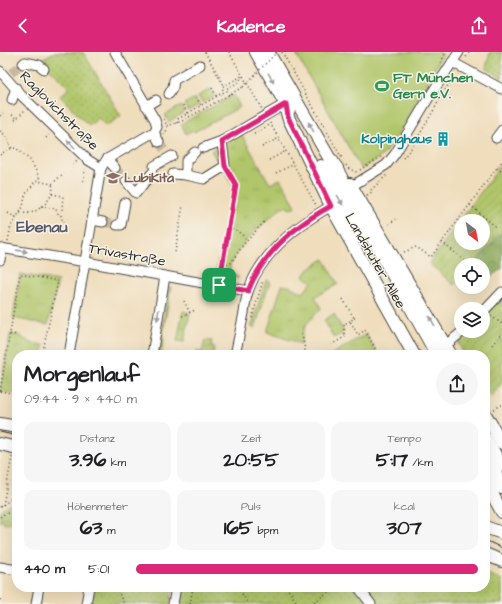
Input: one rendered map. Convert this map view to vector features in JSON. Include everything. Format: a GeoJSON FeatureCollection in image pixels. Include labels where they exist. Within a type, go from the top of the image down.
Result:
{"type":"FeatureCollection","features":[{"type":"Feature","properties":{"kind":"highway","name":"Landshuter Allee"},"geometry":{"type":"LineString","coordinates":[[326,164],[444,350]]}},
{"type":"Feature","properties":{"kind":"highway","name":"Landshuter Allee"},"geometry":{"type":"LineString","coordinates":[[326,164],[425,350]]}},
{"type":"Feature","properties":{"kind":"highway"},"geometry":{"type":"LineString","coordinates":[[490,448],[502,469]]}},
{"type":"Feature","properties":{"kind":"highway"},"geometry":{"type":"LineString","coordinates":[[490,466],[502,487]]}},
{"type":"Feature","properties":{"kind":"main road","name":"Landshuter Allee"},"geometry":{"type":"LineString","coordinates":[[256,52],[286,104],[326,164],[352,186],[444,350]]}},
{"type":"Feature","properties":{"kind":"main road","name":"Landshuter Allee"},"geometry":{"type":"LineString","coordinates":[[268,52],[326,164]]}},
{"type":"Feature","properties":{"kind":"main road","name":"Landshuter Allee"},"geometry":{"type":"LineString","coordinates":[[286,104],[288,117],[327,208],[411,350]]}},
{"type":"Feature","properties":{"kind":"main road"},"geometry":{"type":"LineString","coordinates":[[490,414],[502,443]]}},
{"type":"Feature","properties":{"kind":"main road"},"geometry":{"type":"LineString","coordinates":[[0,424],[12,426]]}},
{"type":"Feature","properties":{"kind":"main road"},"geometry":{"type":"LineString","coordinates":[[0,447],[12,451]]}},
{"type":"Feature","properties":{"kind":"main road"},"geometry":{"type":"LineString","coordinates":[[490,490],[502,512]]}},
{"type":"Feature","properties":{"kind":"main road"},"geometry":{"type":"LineString","coordinates":[[490,529],[502,533]]}},
{"type":"Feature","properties":{"kind":"main road"},"geometry":{"type":"LineString","coordinates":[[490,556],[502,561]]}},
{"type":"Feature","properties":{"kind":"street"},"geometry":{"type":"LineString","coordinates":[[115,52],[154,120],[155,130],[159,142]]}},
{"type":"Feature","properties":{"kind":"street"},"geometry":{"type":"LineString","coordinates":[[352,186],[386,165],[395,154],[455,64],[457,53]]}},
{"type":"Feature","properties":{"kind":"street"},"geometry":{"type":"LineString","coordinates":[[23,64],[25,62],[39,65],[44,69]]}},
{"type":"Feature","properties":{"kind":"street"},"geometry":{"type":"LineString","coordinates":[[455,64],[502,89]]}},
{"type":"Feature","properties":{"kind":"street"},"geometry":{"type":"LineString","coordinates":[[169,94],[173,87],[174,80],[200,65]]}},
{"type":"Feature","properties":{"kind":"street","name":"Raglovichstraße"},"geometry":{"type":"LineString","coordinates":[[5,74],[16,88],[87,159],[101,168]]}},
{"type":"Feature","properties":{"kind":"street"},"geometry":{"type":"LineString","coordinates":[[12,100],[16,88]]}},
{"type":"Feature","properties":{"kind":"street"},"geometry":{"type":"LineString","coordinates":[[146,106],[156,100]]}},
{"type":"Feature","properties":{"kind":"street"},"geometry":{"type":"LineString","coordinates":[[186,175],[186,161],[199,150],[222,141],[286,104]]}},
{"type":"Feature","properties":{"kind":"street"},"geometry":{"type":"LineString","coordinates":[[70,350],[101,168],[107,159],[155,130]]}},
{"type":"Feature","properties":{"kind":"street"},"geometry":{"type":"LineString","coordinates":[[496,138],[502,130]]}},
{"type":"Feature","properties":{"kind":"street"},"geometry":{"type":"LineString","coordinates":[[173,174],[204,179],[225,166],[222,141]]}},
{"type":"Feature","properties":{"kind":"street"},"geometry":{"type":"LineString","coordinates":[[126,181],[136,193],[153,169],[169,156]]}},
{"type":"Feature","properties":{"kind":"street"},"geometry":{"type":"LineString","coordinates":[[107,159],[114,168]]}},
{"type":"Feature","properties":{"kind":"street"},"geometry":{"type":"LineString","coordinates":[[117,225],[121,225],[125,203]]}},
{"type":"Feature","properties":{"kind":"street"},"geometry":{"type":"LineString","coordinates":[[236,350],[248,291],[258,270],[272,252],[303,223],[327,208]]}},
{"type":"Feature","properties":{"kind":"street"},"geometry":{"type":"LineString","coordinates":[[92,220],[103,222]]}},
{"type":"Feature","properties":{"kind":"street"},"geometry":{"type":"LineString","coordinates":[[0,260],[3,248]]}},
{"type":"Feature","properties":{"kind":"street","name":"Trivastraße"},"geometry":{"type":"LineString","coordinates":[[3,248],[248,291]]}},
{"type":"Feature","properties":{"kind":"street"},"geometry":{"type":"LineString","coordinates":[[153,350],[165,276]]}},
{"type":"Feature","properties":{"kind":"street"},"geometry":{"type":"LineString","coordinates":[[490,305],[502,292]]}},
{"type":"Feature","properties":{"kind":"street"},"geometry":{"type":"LineString","coordinates":[[447,350],[457,338]]}},
{"type":"Feature","properties":{"kind":"street"},"geometry":{"type":"LineString","coordinates":[[0,566],[12,569]]}},
{"type":"Feature","properties":{"kind":"street"},"geometry":{"type":"LineString","coordinates":[[36,604],[38,592]]}},
{"type":"Feature","properties":{"kind":"street"},"geometry":{"type":"LineString","coordinates":[[86,604],[88,592]]}},
{"type":"Feature","properties":{"kind":"street"},"geometry":{"type":"LineString","coordinates":[[173,604],[175,592]]}},
{"type":"Feature","properties":{"kind":"street"},"geometry":{"type":"LineString","coordinates":[[362,592],[370,604]]}},
{"type":"Feature","properties":{"kind":"path"},"geometry":{"type":"LineString","coordinates":[[177,123],[178,118],[224,92],[222,87],[224,86],[204,52]]}},
{"type":"Feature","properties":{"kind":"path"},"geometry":{"type":"LineString","coordinates":[[229,52],[317,206],[327,208]]}},
{"type":"Feature","properties":{"kind":"path"},"geometry":{"type":"LineString","coordinates":[[155,130],[182,121],[243,87],[277,52]]}},
{"type":"Feature","properties":{"kind":"path"},"geometry":{"type":"LineString","coordinates":[[285,52],[282,53],[349,169],[361,173]]}},
{"type":"Feature","properties":{"kind":"path"},"geometry":{"type":"LineString","coordinates":[[398,163],[413,146],[437,107],[455,64],[470,52]]}},
{"type":"Feature","properties":{"kind":"path"},"geometry":{"type":"LineString","coordinates":[[224,86],[242,76]]}},
{"type":"Feature","properties":{"kind":"path"},"geometry":{"type":"LineString","coordinates":[[229,95],[226,89],[239,82],[242,76]]}},
{"type":"Feature","properties":{"kind":"path"},"geometry":{"type":"LineString","coordinates":[[212,88],[217,97]]}},
{"type":"Feature","properties":{"kind":"path"},"geometry":{"type":"LineString","coordinates":[[196,97],[201,105]]}},
{"type":"Feature","properties":{"kind":"path"},"geometry":{"type":"LineString","coordinates":[[182,105],[187,113]]}},
{"type":"Feature","properties":{"kind":"path"},"geometry":{"type":"LineString","coordinates":[[15,120],[27,107]]}},
{"type":"Feature","properties":{"kind":"path"},"geometry":{"type":"LineString","coordinates":[[0,116],[3,113]]}},
{"type":"Feature","properties":{"kind":"path"},"geometry":{"type":"LineString","coordinates":[[12,115],[17,118]]}},
{"type":"Feature","properties":{"kind":"path"},"geometry":{"type":"LineString","coordinates":[[254,134],[271,124]]}},
{"type":"Feature","properties":{"kind":"path"},"geometry":{"type":"LineString","coordinates":[[0,131],[5,135],[12,149]]}},
{"type":"Feature","properties":{"kind":"path"},"geometry":{"type":"LineString","coordinates":[[262,147],[279,138]]}},
{"type":"Feature","properties":{"kind":"path"},"geometry":{"type":"LineString","coordinates":[[0,154],[16,148],[31,161],[42,182]]}},
{"type":"Feature","properties":{"kind":"path"},"geometry":{"type":"LineString","coordinates":[[269,160],[286,151]]}},
{"type":"Feature","properties":{"kind":"path"},"geometry":{"type":"LineString","coordinates":[[83,185],[87,159]]}},
{"type":"Feature","properties":{"kind":"path"},"geometry":{"type":"LineString","coordinates":[[404,252],[416,246],[431,257],[502,161]]}},
{"type":"Feature","properties":{"kind":"path"},"geometry":{"type":"LineString","coordinates":[[276,173],[294,164]]}},
{"type":"Feature","properties":{"kind":"path"},"geometry":{"type":"LineString","coordinates":[[219,285],[236,185],[225,166]]}},
{"type":"Feature","properties":{"kind":"path"},"geometry":{"type":"LineString","coordinates":[[497,168],[502,172]]}},
{"type":"Feature","properties":{"kind":"path"},"geometry":{"type":"LineString","coordinates":[[366,196],[390,172]]}},
{"type":"Feature","properties":{"kind":"path"},"geometry":{"type":"LineString","coordinates":[[52,184],[64,174]]}},
{"type":"Feature","properties":{"kind":"path"},"geometry":{"type":"LineString","coordinates":[[3,248],[11,226],[23,207],[25,195],[34,183],[37,181],[52,184]]}},
{"type":"Feature","properties":{"kind":"path"},"geometry":{"type":"LineString","coordinates":[[20,213],[28,214],[35,212],[51,198],[54,189],[52,184]]}},
{"type":"Feature","properties":{"kind":"path"},"geometry":{"type":"LineString","coordinates":[[52,194],[64,196],[62,210]]}},
{"type":"Feature","properties":{"kind":"path"},"geometry":{"type":"LineString","coordinates":[[470,204],[496,227]]}},
{"type":"Feature","properties":{"kind":"path"},"geometry":{"type":"LineString","coordinates":[[175,252],[183,205]]}},
{"type":"Feature","properties":{"kind":"path"},"geometry":{"type":"LineString","coordinates":[[41,206],[56,209],[57,213],[62,217],[62,221],[66,223]]}},
{"type":"Feature","properties":{"kind":"path"},"geometry":{"type":"LineString","coordinates":[[8,213],[16,218]]}},
{"type":"Feature","properties":{"kind":"path"},"geometry":{"type":"LineString","coordinates":[[389,224],[396,219]]}},
{"type":"Feature","properties":{"kind":"path"},"geometry":{"type":"LineString","coordinates":[[223,263],[230,264],[265,221]]}},
{"type":"Feature","properties":{"kind":"path"},"geometry":{"type":"LineString","coordinates":[[228,228],[236,230],[248,240]]}},
{"type":"Feature","properties":{"kind":"path"},"geometry":{"type":"LineString","coordinates":[[442,242],[461,258]]}},
{"type":"Feature","properties":{"kind":"path"},"geometry":{"type":"LineString","coordinates":[[12,393],[0,391],[20,274],[58,281],[43,350]]}},
{"type":"Feature","properties":{"kind":"path"},"geometry":{"type":"LineString","coordinates":[[251,322],[264,276]]}},
{"type":"Feature","properties":{"kind":"path"},"geometry":{"type":"LineString","coordinates":[[343,299],[354,318]]}},
{"type":"Feature","properties":{"kind":"path"},"geometry":{"type":"LineString","coordinates":[[184,301],[190,313]]}},
{"type":"Feature","properties":{"kind":"path"},"geometry":{"type":"LineString","coordinates":[[182,316],[195,310]]}},
{"type":"Feature","properties":{"kind":"path"},"geometry":{"type":"LineString","coordinates":[[490,316],[502,324]]}},
{"type":"Feature","properties":{"kind":"path"},"geometry":{"type":"LineString","coordinates":[[331,345],[346,336],[344,333],[344,324],[354,318],[358,318]]}},
{"type":"Feature","properties":{"kind":"path"},"geometry":{"type":"LineString","coordinates":[[350,321],[358,335],[365,330],[376,350]]}},
{"type":"Feature","properties":{"kind":"path"},"geometry":{"type":"LineString","coordinates":[[492,345],[502,333]]}},
{"type":"Feature","properties":{"kind":"path"},"geometry":{"type":"LineString","coordinates":[[10,334],[18,335]]}},
{"type":"Feature","properties":{"kind":"path"},"geometry":{"type":"LineString","coordinates":[[302,334],[305,350]]}},
{"type":"Feature","properties":{"kind":"path"},"geometry":{"type":"LineString","coordinates":[[490,411],[502,405]]}},
{"type":"Feature","properties":{"kind":"path"},"geometry":{"type":"LineString","coordinates":[[3,505],[12,465]]}},
{"type":"Feature","properties":{"kind":"path"},"geometry":{"type":"LineString","coordinates":[[0,507],[12,499]]}},
{"type":"Feature","properties":{"kind":"path"},"geometry":{"type":"LineString","coordinates":[[0,517],[6,513],[12,514]]}},
{"type":"Feature","properties":{"kind":"path"},"geometry":{"type":"LineString","coordinates":[[118,592],[124,604]]}},
{"type":"Feature","properties":{"kind":"path"},"geometry":{"type":"LineString","coordinates":[[190,604],[192,592]]}},
{"type":"Feature","properties":{"kind":"path"},"geometry":{"type":"LineString","coordinates":[[241,592],[248,604]]}},
{"type":"Feature","properties":{"kind":"path"},"geometry":{"type":"LineString","coordinates":[[290,592],[298,604]]}},
{"type":"Feature","properties":{"kind":"path"},"geometry":{"type":"LineString","coordinates":[[311,604],[329,592]]}},
{"type":"Feature","properties":{"kind":"green space"},"geometry":{"type":"Polygon","coordinates":[[[55,52],[83,52],[121,116],[106,126],[98,118],[89,126],[60,96],[69,88],[48,67],[38,61],[55,52]]]}},
{"type":"Feature","properties":{"kind":"green space"},"geometry":{"type":"Polygon","coordinates":[[[295,52],[440,52],[443,54],[399,133],[382,156],[361,169],[295,52]]]}},
{"type":"Feature","properties":{"kind":"green space"},"geometry":{"type":"Polygon","coordinates":[[[490,52],[502,52],[502,78],[486,68],[490,52]]]}},
{"type":"Feature","properties":{"kind":"green space"},"geometry":{"type":"Polygon","coordinates":[[[211,89],[215,96],[202,103],[198,96],[211,89]]]}},
{"type":"Feature","properties":{"kind":"green space"},"geometry":{"type":"Polygon","coordinates":[[[234,95],[240,107],[194,132],[193,130],[186,134],[181,124],[234,95]]]}},
{"type":"Feature","properties":{"kind":"green space"},"geometry":{"type":"Polygon","coordinates":[[[195,98],[199,105],[188,111],[184,104],[195,98]]]}},
{"type":"Feature","properties":{"kind":"green space"},"geometry":{"type":"Polygon","coordinates":[[[181,106],[185,112],[169,122],[165,115],[181,106]]]}},
{"type":"Feature","properties":{"kind":"green space"},"geometry":{"type":"Polygon","coordinates":[[[240,132],[270,184],[280,179],[296,206],[291,209],[284,206],[247,239],[235,255],[230,267],[230,272],[239,278],[221,276],[216,273],[218,259],[220,259],[222,251],[233,186],[211,151],[222,141],[240,132]]]}},
{"type":"Feature","properties":{"kind":"green space"},"geometry":{"type":"Polygon","coordinates":[[[502,163],[502,232],[490,246],[490,214],[465,214],[502,163]]]}},
{"type":"Feature","properties":{"kind":"green space"},"geometry":{"type":"Polygon","coordinates":[[[454,229],[454,250],[486,250],[479,258],[454,258],[454,285],[429,263],[454,229]]]}},
{"type":"Feature","properties":{"kind":"green space"},"geometry":{"type":"Polygon","coordinates":[[[502,232],[502,269],[490,277],[490,258],[479,258],[486,250],[490,250],[490,246],[502,232]]]}},
{"type":"Feature","properties":{"kind":"green space"},"geometry":{"type":"Polygon","coordinates":[[[324,259],[338,284],[315,297],[321,308],[304,328],[301,344],[267,332],[282,285],[289,286],[303,293],[312,282],[304,276],[309,269],[324,259]]]}},
{"type":"Feature","properties":{"kind":"green space"},"geometry":{"type":"Polygon","coordinates":[[[20,274],[58,281],[48,325],[13,318],[20,274]]]}},
{"type":"Feature","properties":{"kind":"green space"},"geometry":{"type":"Polygon","coordinates":[[[266,280],[270,281],[255,328],[251,327],[266,280]]]}},
{"type":"Feature","properties":{"kind":"green space"},"geometry":{"type":"Polygon","coordinates":[[[169,286],[171,287],[162,338],[164,339],[162,350],[159,350],[169,286]]]}},
{"type":"Feature","properties":{"kind":"green space"},"geometry":{"type":"Polygon","coordinates":[[[502,296],[502,383],[491,397],[490,350],[462,350],[458,343],[463,338],[490,338],[490,309],[502,296]]]}},
{"type":"Feature","properties":{"kind":"green space"},"geometry":{"type":"Polygon","coordinates":[[[183,311],[190,313],[184,342],[177,341],[183,311]]]}},
{"type":"Feature","properties":{"kind":"green space"},"geometry":{"type":"Polygon","coordinates":[[[334,314],[344,332],[334,338],[324,320],[334,314]]]}},
{"type":"Feature","properties":{"kind":"green space"},"geometry":{"type":"Polygon","coordinates":[[[10,334],[18,335],[31,343],[44,345],[43,350],[12,350],[12,393],[0,391],[10,334]]]}},
{"type":"Feature","properties":{"kind":"green space"},"geometry":{"type":"Polygon","coordinates":[[[366,334],[375,350],[339,350],[366,334]]]}},
{"type":"Feature","properties":{"kind":"green space"},"geometry":{"type":"Polygon","coordinates":[[[205,340],[212,341],[211,347],[214,347],[214,350],[202,350],[205,340]]]}},
{"type":"Feature","properties":{"kind":"green space"},"geometry":{"type":"Polygon","coordinates":[[[12,502],[12,522],[4,524],[3,520],[0,522],[0,510],[12,502]]]}},
{"type":"Feature","properties":{"kind":"green space"},"geometry":{"type":"Polygon","coordinates":[[[490,575],[502,580],[502,604],[178,604],[180,592],[490,592],[490,575]]]}},
{"type":"Feature","properties":{"kind":"green space"},"geometry":{"type":"Polygon","coordinates":[[[92,592],[172,592],[170,604],[90,604],[92,592]]]}},
{"type":"Feature","properties":{"kind":"tunnel"},"geometry":{"type":"LineString","coordinates":[[11,73],[23,64]]}},
{"type":"Feature","properties":{"kind":"tunnel"},"geometry":{"type":"LineString","coordinates":[[159,142],[166,153]]}},
{"type":"Feature","properties":{"kind":"tunnel"},"geometry":{"type":"LineString","coordinates":[[115,168],[126,181]]}},
{"type":"Feature","properties":{"kind":"tunnel"},"geometry":{"type":"LineString","coordinates":[[103,222],[117,225]]}},
{"type":"Feature","properties":{"kind":"tram line"},"geometry":{"type":"LineString","coordinates":[[0,432],[12,435]]}},
{"type":"Feature","properties":{"kind":"tram line"},"geometry":{"type":"LineString","coordinates":[[490,542],[502,548]]}},
{"type":"Feature","properties":{"kind":"place","name":"FT München Gern e.V."},"geometry":{"type":"Point","coordinates":[382,86]}},
{"type":"Feature","properties":{"kind":"place","name":"Kolpinghaus"},"geometry":{"type":"Point","coordinates":[443,139]}},
{"type":"Feature","properties":{"kind":"place","name":"LubiKita"},"geometry":{"type":"Point","coordinates":[113,178]}},
{"type":"Feature","properties":{"kind":"district","name":"Ebenau"},"geometry":{"type":"Point","coordinates":[42,227]}},
{"type":"Feature","properties":{"kind":"route"},"geometry":{"type":"LineString","coordinates":[[286,104],[288,117],[331,206],[303,223],[272,252],[258,270],[248,291],[219,285],[236,185],[225,166],[222,141],[286,104]]}}]}
